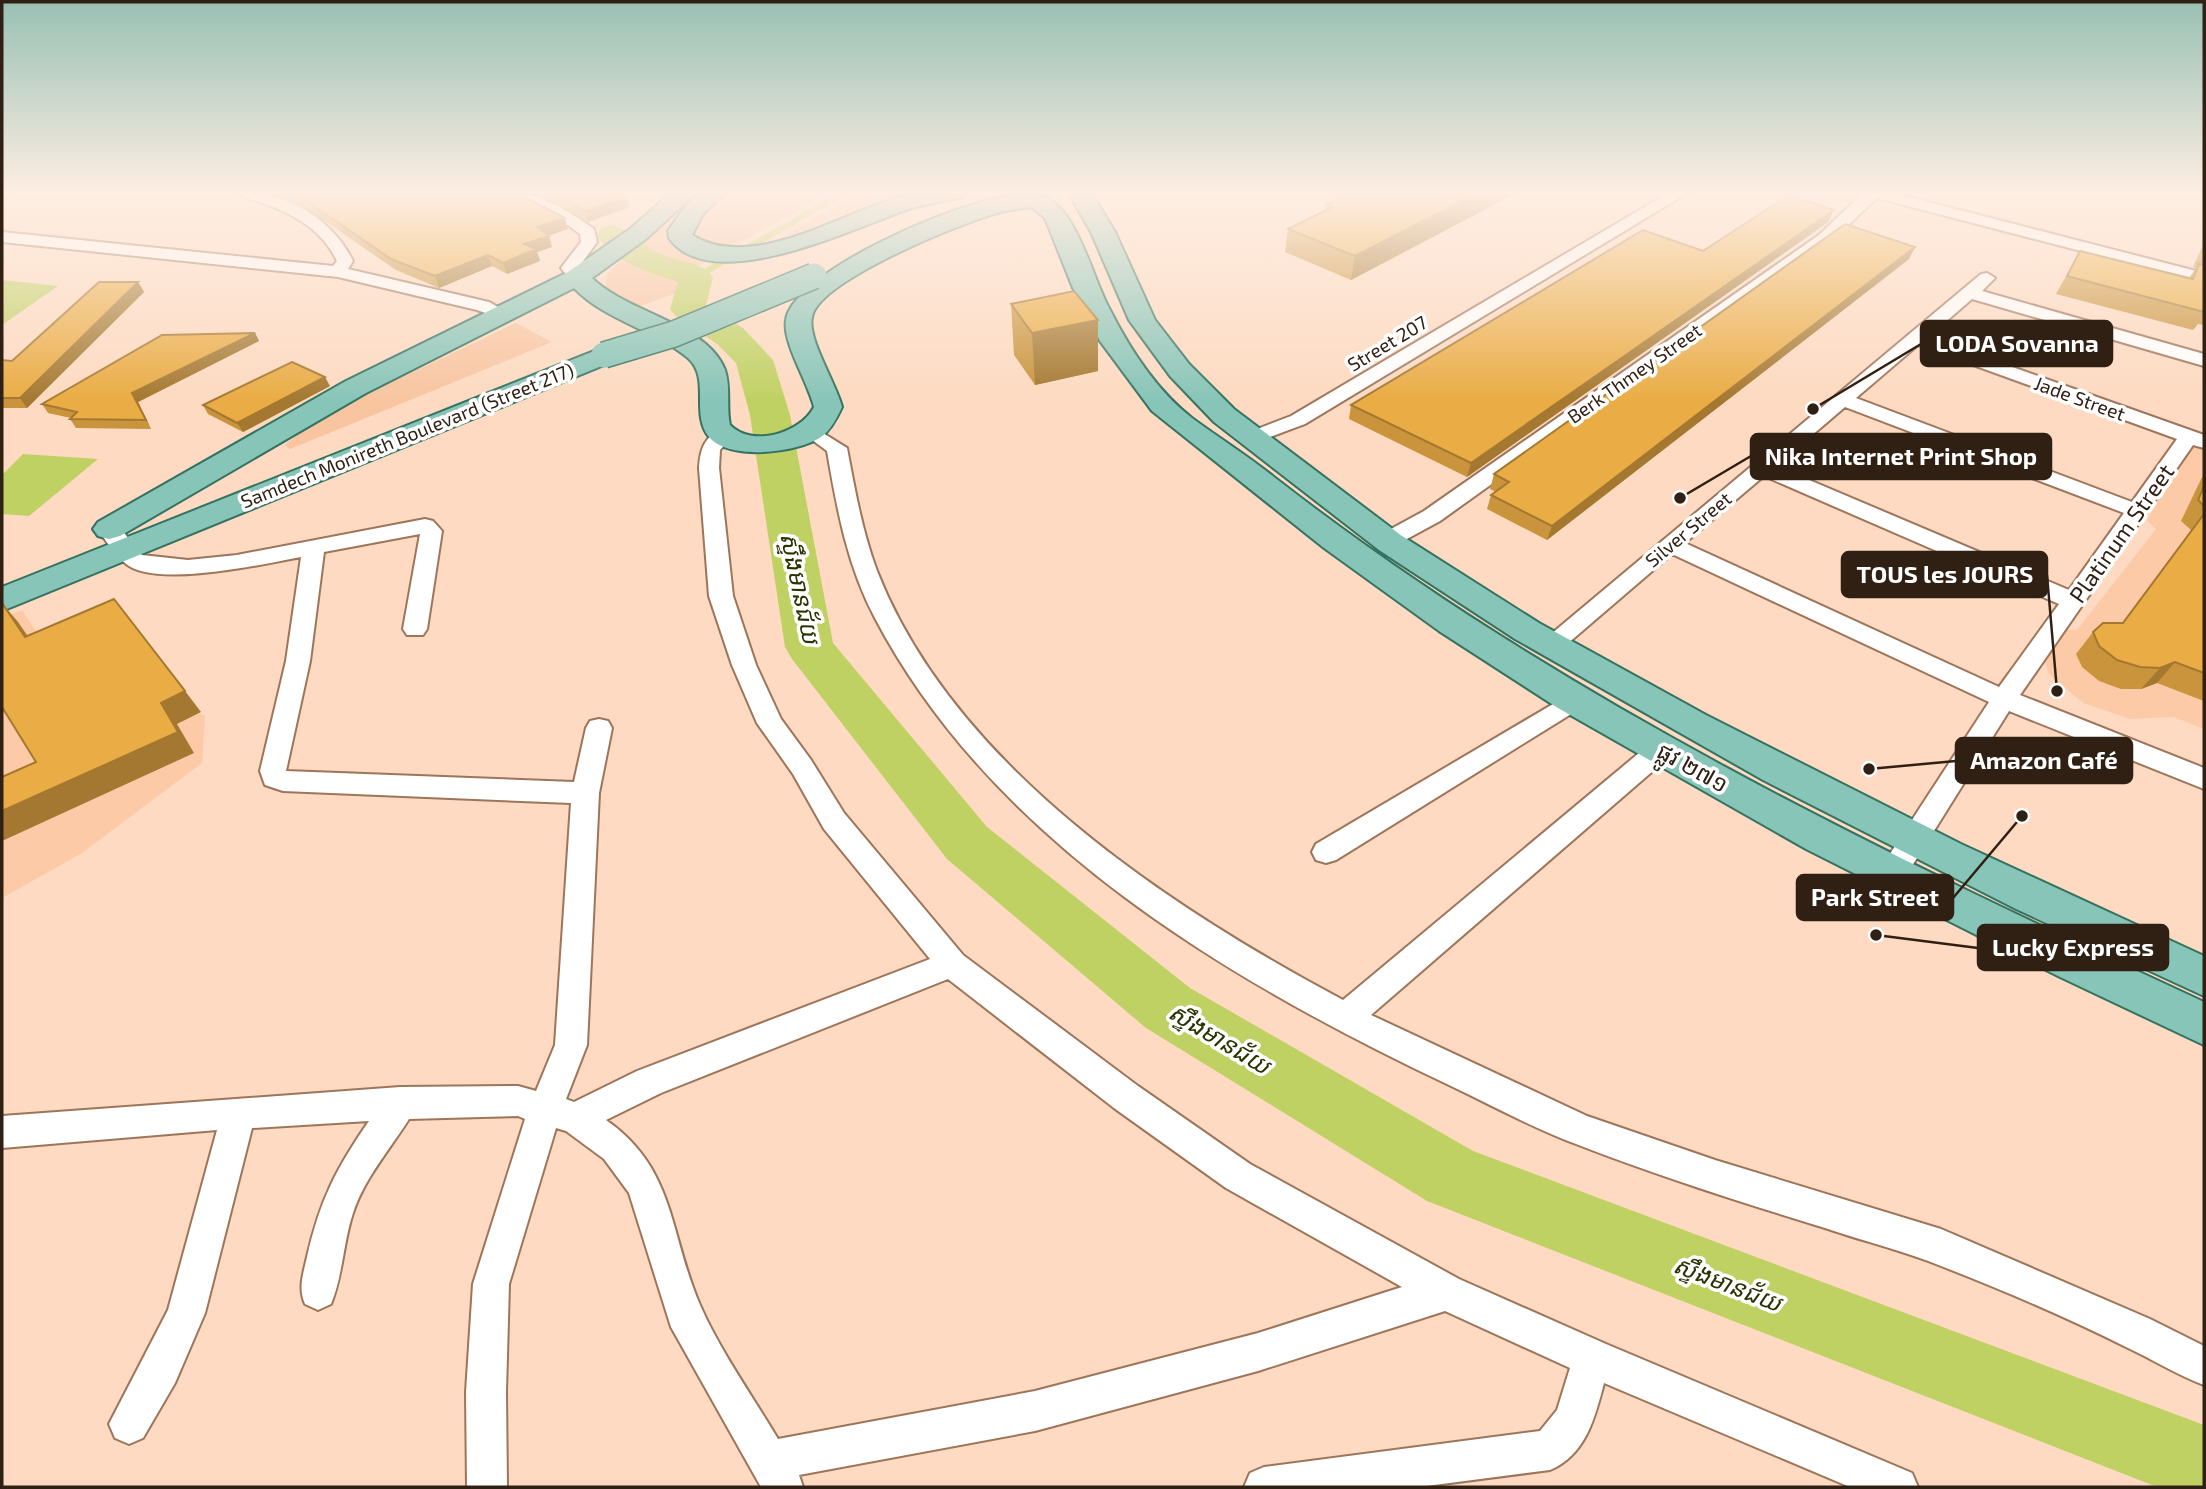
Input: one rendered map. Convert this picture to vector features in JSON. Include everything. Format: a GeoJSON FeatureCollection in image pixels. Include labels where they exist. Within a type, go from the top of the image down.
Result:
{"type":"FeatureCollection","features":[{"type":"Feature","properties":{"kind":"main road"},"geometry":{"type":"LineString","coordinates":[[117,539],[311,412],[588,271],[601,261]]}},
{"type":"Feature","properties":{"kind":"main road"},"geometry":{"type":"LineString","coordinates":[[785,261],[802,261]]}},
{"type":"Feature","properties":{"kind":"main road"},"geometry":{"type":"LineString","coordinates":[[734,281],[800,261]]}},
{"type":"Feature","properties":{"kind":"main road"},"geometry":{"type":"LineString","coordinates":[[588,271],[602,300],[700,354],[715,376],[716,425],[724,436],[765,444],[809,432],[828,407],[824,387],[798,328],[803,308],[827,281],[864,261]]}},
{"type":"Feature","properties":{"kind":"main road"},"geometry":{"type":"LineString","coordinates":[[1074,261],[1096,312],[1122,354],[1176,420],[1219,448]]}},
{"type":"Feature","properties":{"kind":"main road"},"geometry":{"type":"LineString","coordinates":[[1101,261],[1176,366],[1216,409],[1254,437]]}},
{"type":"Feature","properties":{"kind":"main road"},"geometry":{"type":"LineString","coordinates":[[1106,261],[1125,328],[1219,448]]}},
{"type":"Feature","properties":{"kind":"main road"},"geometry":{"type":"LineString","coordinates":[[1131,261],[1162,322],[1232,405],[1254,437]]}},
{"type":"Feature","properties":{"kind":"main road","name":"Samdech Monireth Boulevard (Street 217)"},"geometry":{"type":"LineString","coordinates":[[593,348],[674,334],[795,263]]}},
{"type":"Feature","properties":{"kind":"main road","name":"Samdech Monireth Boulevard (Street 217)"},"geometry":{"type":"LineString","coordinates":[[2,572],[117,539],[593,348],[671,306]]}},
{"type":"Feature","properties":{"kind":"main road","name":"ផ្លូវ ២៧១"},"geometry":{"type":"LineString","coordinates":[[1254,437],[1321,494],[1464,593],[1688,724],[1902,857],[2204,1024]]}},
{"type":"Feature","properties":{"kind":"main road","name":"ផ្លូវ ២៧១"},"geometry":{"type":"LineString","coordinates":[[1219,448],[1287,507],[1434,614],[1660,750],[1902,857],[2204,977]]}},
{"type":"Feature","properties":{"kind":"main road","name":"Samdech Monireth Boulevard (Street 217)"},"geometry":{"type":"LineString","coordinates":[[2,600],[117,539]]}},
{"type":"Feature","properties":{"kind":"street"},"geometry":{"type":"LineString","coordinates":[[237,261],[338,272],[483,306],[502,314]]}},
{"type":"Feature","properties":{"kind":"street"},"geometry":{"type":"LineString","coordinates":[[338,272],[345,261]]}},
{"type":"Feature","properties":{"kind":"street"},"geometry":{"type":"LineString","coordinates":[[574,261],[569,268],[588,271]]}},
{"type":"Feature","properties":{"kind":"street","name":"Street 207"},"geometry":{"type":"LineString","coordinates":[[1254,437],[1298,420],[1564,261]]}},
{"type":"Feature","properties":{"kind":"street","name":"Berk Thmey Street"},"geometry":{"type":"LineString","coordinates":[[1386,541],[1432,516],[1792,261]]}},
{"type":"Feature","properties":{"kind":"street"},"geometry":{"type":"LineString","coordinates":[[2140,261],[2204,278]]}},
{"type":"Feature","properties":{"kind":"street","name":"Silver Street"},"geometry":{"type":"LineString","coordinates":[[1550,645],[1972,294],[1987,278]]}},
{"type":"Feature","properties":{"kind":"street"},"geometry":{"type":"LineString","coordinates":[[1972,294],[2204,360]]}},
{"type":"Feature","properties":{"kind":"street","name":"Jade Street"},"geometry":{"type":"LineString","coordinates":[[1917,339],[2197,440]]}},
{"type":"Feature","properties":{"kind":"street"},"geometry":{"type":"LineString","coordinates":[[1844,400],[2137,511]]}},
{"type":"Feature","properties":{"kind":"street"},"geometry":{"type":"LineString","coordinates":[[809,432],[837,448],[852,530],[885,615],[915,667],[972,741],[1015,790],[1059,830],[1184,922],[1346,1017],[1580,1130],[1715,1177],[1941,1247],[2137,1332],[2204,1366]]}},
{"type":"Feature","properties":{"kind":"street"},"geometry":{"type":"LineString","coordinates":[[724,436],[710,449],[709,468],[721,597],[749,677],[770,723],[802,767],[834,821],[952,964],[1126,1097],[1238,1176],[1446,1292],[1592,1358],[1898,1487]]}},
{"type":"Feature","properties":{"kind":"street","name":"Platinum Street"},"geometry":{"type":"LineString","coordinates":[[1902,857],[2004,699],[2073,601],[2137,511],[2197,440]]}},
{"type":"Feature","properties":{"kind":"street"},"geometry":{"type":"LineString","coordinates":[[1762,468],[2073,601]]}},
{"type":"Feature","properties":{"kind":"street"},"geometry":{"type":"LineString","coordinates":[[117,539],[134,560],[155,566],[188,566],[237,562],[425,526],[431,531],[415,629]]}},
{"type":"Feature","properties":{"kind":"street"},"geometry":{"type":"LineString","coordinates":[[1670,545],[2004,699],[2204,779]]}},
{"type":"Feature","properties":{"kind":"street"},"geometry":{"type":"LineString","coordinates":[[313,548],[298,661],[273,771],[275,778],[283,781],[585,793]]}},
{"type":"Feature","properties":{"kind":"street"},"geometry":{"type":"LineString","coordinates":[[1326,852],[1575,700]]}},
{"type":"Feature","properties":{"kind":"street"},"geometry":{"type":"LineString","coordinates":[[486,1487],[486,1392],[491,1284],[560,1113],[571,1045],[585,793],[599,728]]}},
{"type":"Feature","properties":{"kind":"street"},"geometry":{"type":"LineString","coordinates":[[1346,1017],[1660,750]]}},
{"type":"Feature","properties":{"kind":"street"},"geometry":{"type":"LineString","coordinates":[[560,1113],[649,1082],[952,964]]}},
{"type":"Feature","properties":{"kind":"street"},"geometry":{"type":"LineString","coordinates":[[2,1132],[400,1103],[519,1101],[560,1113],[616,1147],[644,1185],[684,1314],[776,1474],[1035,1411],[1258,1352],[1446,1292]]}},
{"type":"Feature","properties":{"kind":"street"},"geometry":{"type":"LineString","coordinates":[[318,1291],[335,1214],[349,1181],[400,1103]]}},
{"type":"Feature","properties":{"kind":"street"},"geometry":{"type":"LineString","coordinates":[[129,1424],[161,1369],[186,1313],[239,1113]]}},
{"type":"Feature","properties":{"kind":"street"},"geometry":{"type":"LineString","coordinates":[[1264,1487],[1550,1450],[1574,1420],[1592,1358]]}},
{"type":"Feature","properties":{"kind":"shaded area"},"geometry":{"type":"Polygon","coordinates":[[[619,261],[631,261],[682,282],[679,292],[638,307],[605,288],[607,275],[619,261]]]}},
{"type":"Feature","properties":{"kind":"shaded area"},"geometry":{"type":"Polygon","coordinates":[[[666,261],[707,261],[690,271],[666,261]]]}},
{"type":"Feature","properties":{"kind":"shaded area"},"geometry":{"type":"Polygon","coordinates":[[[2,280],[58,286],[2,325],[2,280]]]}},
{"type":"Feature","properties":{"kind":"shaded area"},"geometry":{"type":"Polygon","coordinates":[[[516,323],[552,342],[290,449],[285,445],[312,424],[371,392],[516,323]]]}},
{"type":"Feature","properties":{"kind":"shaded area"},"geometry":{"type":"Polygon","coordinates":[[[2186,444],[2204,450],[2204,729],[2174,717],[2130,719],[2083,703],[2049,674],[2040,648],[2059,630],[2077,630],[2156,529],[2147,520],[2186,444]]]}},
{"type":"Feature","properties":{"kind":"shaded area"},"geometry":{"type":"Polygon","coordinates":[[[23,454],[98,459],[29,516],[2,514],[2,475],[23,454]]]}},
{"type":"Feature","properties":{"kind":"shaded area"},"geometry":{"type":"Polygon","coordinates":[[[22,610],[50,652],[205,716],[202,763],[82,853],[2,898],[2,618],[22,610]]]}},
{"type":"Feature","properties":{"kind":"building"},"geometry":{"type":"Polygon","coordinates":[[[397,261],[472,261],[435,276],[397,261]]]}},
{"type":"Feature","properties":{"kind":"building"},"geometry":{"type":"Polygon","coordinates":[[[1590,261],[1760,261],[1471,463],[1351,405],[1590,261]]]}},
{"type":"Feature","properties":{"kind":"building"},"geometry":{"type":"Polygon","coordinates":[[[1792,261],[1896,261],[1552,526],[1491,495],[1509,482],[1494,474],[1792,261]]]}},
{"type":"Feature","properties":{"kind":"building"},"geometry":{"type":"Polygon","coordinates":[[[2075,261],[2122,261],[2193,279],[2199,264],[2204,265],[2204,312],[2067,276],[2075,261]]]}},
{"type":"Feature","properties":{"kind":"building"},"geometry":{"type":"Polygon","coordinates":[[[99,282],[138,282],[20,398],[2,398],[2,360],[12,361],[99,282]]]}},
{"type":"Feature","properties":{"kind":"building"},"geometry":{"type":"Polygon","coordinates":[[[1074,291],[1098,320],[1032,333],[1011,304],[1074,291]]]}},
{"type":"Feature","properties":{"kind":"building"},"geometry":{"type":"Polygon","coordinates":[[[255,333],[132,393],[146,420],[70,419],[77,412],[42,404],[162,335],[255,333]]]}},
{"type":"Feature","properties":{"kind":"building"},"geometry":{"type":"Polygon","coordinates":[[[292,362],[325,377],[237,423],[203,405],[292,362]]]}},
{"type":"Feature","properties":{"kind":"building"},"geometry":{"type":"Polygon","coordinates":[[[2204,486],[2204,506],[2198,500],[2204,486]]]}},
{"type":"Feature","properties":{"kind":"building"},"geometry":{"type":"Polygon","coordinates":[[[2204,514],[2204,673],[2175,662],[2160,668],[2140,667],[2117,660],[2099,646],[2093,632],[2103,623],[2123,623],[2204,514]]]}},
{"type":"Feature","properties":{"kind":"building"},"geometry":{"type":"Polygon","coordinates":[[[114,599],[185,691],[161,703],[178,732],[2,811],[2,777],[36,762],[2,707],[2,603],[25,637],[114,599]]]}},
{"type":"Feature","properties":{"kind":"waterway","name":"ស្ទឹងមានជ័យ"},"geometry":{"type":"LineString","coordinates":[[649,261],[696,277],[688,309],[730,336],[754,360],[770,415],[809,647],[967,843],[1168,1008],[1452,1177],[2204,1465]]}},
{"type":"Feature","properties":{"kind":"waterway"},"geometry":{"type":"LineString","coordinates":[[696,277],[723,261]]}},
{"type":"Feature","properties":{"kind":"place","name":"LODA Sovanna"},"geometry":{"type":"Point","coordinates":[1813,409]}},
{"type":"Feature","properties":{"kind":"place","name":"Nika Internet Print Shop"},"geometry":{"type":"Point","coordinates":[1680,498]}},
{"type":"Feature","properties":{"kind":"place","name":"TOUS les JOURS"},"geometry":{"type":"Point","coordinates":[2057,691]}},
{"type":"Feature","properties":{"kind":"place","name":"Amazon Café"},"geometry":{"type":"Point","coordinates":[1869,769]}},
{"type":"Feature","properties":{"kind":"place","name":"Park Street"},"geometry":{"type":"Point","coordinates":[2022,816]}},
{"type":"Feature","properties":{"kind":"place","name":"Lucky Express"},"geometry":{"type":"Point","coordinates":[1876,935]}}]}
